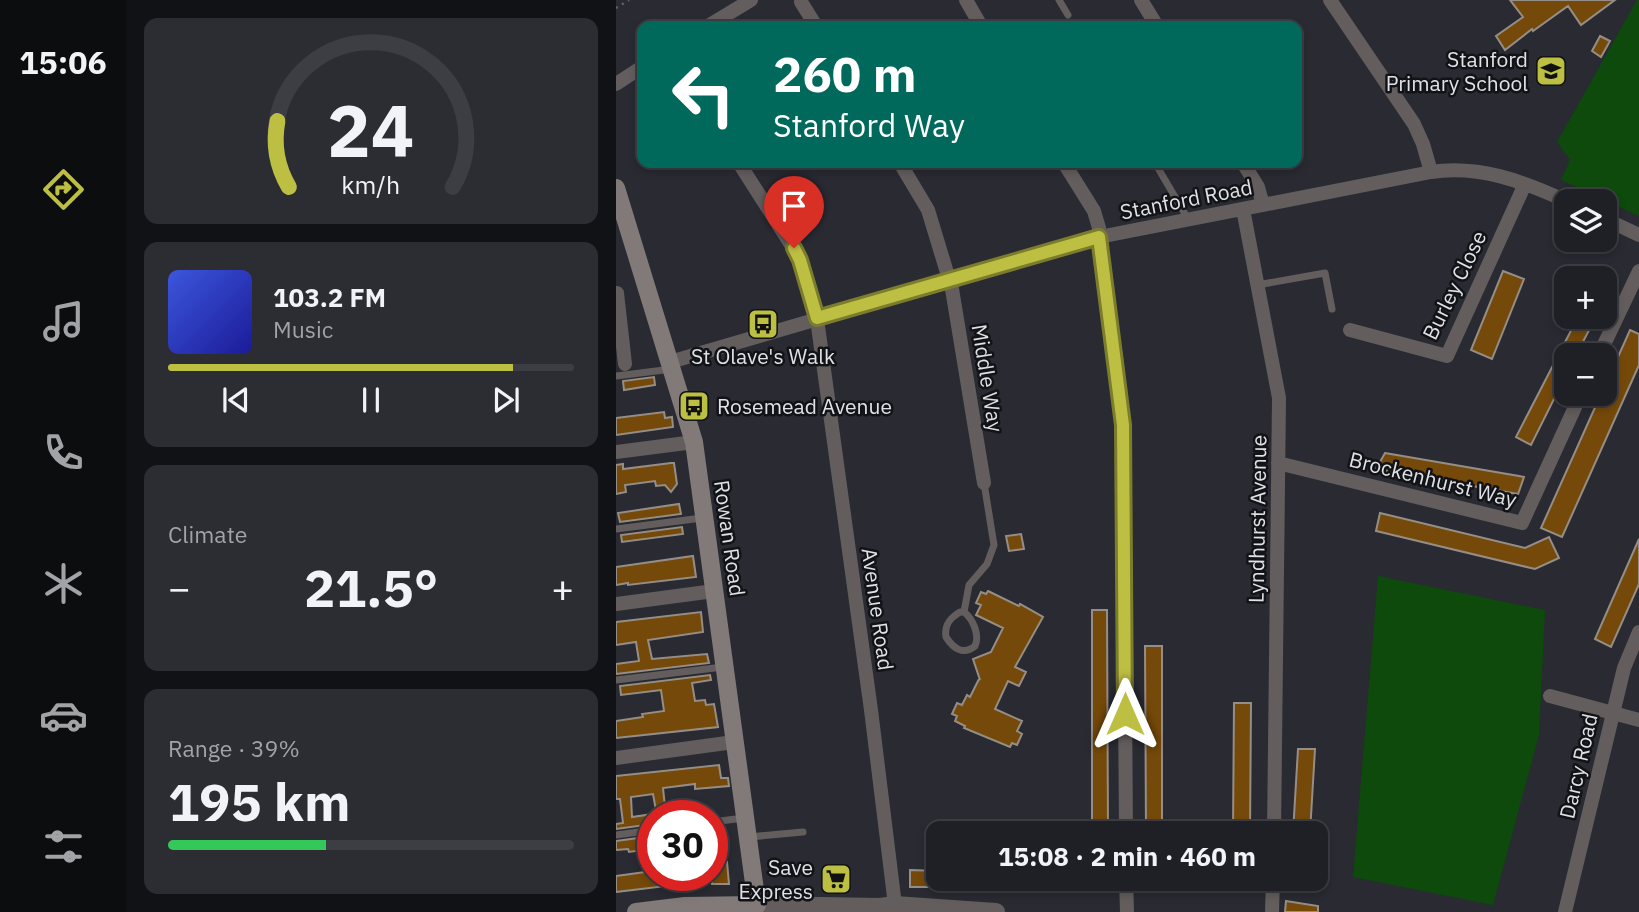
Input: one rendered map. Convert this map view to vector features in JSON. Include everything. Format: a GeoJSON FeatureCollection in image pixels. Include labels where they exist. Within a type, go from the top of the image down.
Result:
{"type":"FeatureCollection","features":[{"type":"Feature","properties":{"kind":"main road","name":"Rowan Road"},"geometry":{"type":"LineString","coordinates":[[616,188],[624,239],[671,365],[694,442],[758,908]]}},
{"type":"Feature","properties":{"kind":"main road"},"geometry":{"type":"LineString","coordinates":[[636,912],[696,905],[758,908]]}},
{"type":"Feature","properties":{"kind":"street"},"geometry":{"type":"LineString","coordinates":[[716,21],[751,0]]}},
{"type":"Feature","properties":{"kind":"street"},"geometry":{"type":"LineString","coordinates":[[966,0],[978,21]]}},
{"type":"Feature","properties":{"kind":"street"},"geometry":{"type":"LineString","coordinates":[[1141,0],[1154,21]]}},
{"type":"Feature","properties":{"kind":"street"},"geometry":{"type":"LineString","coordinates":[[1330,0],[1417,128],[1431,172]]}},
{"type":"Feature","properties":{"kind":"street"},"geometry":{"type":"LineString","coordinates":[[801,2],[813,21]]}},
{"type":"Feature","properties":{"kind":"street"},"geometry":{"type":"LineString","coordinates":[[616,84],[637,70]]}},
{"type":"Feature","properties":{"kind":"street","name":"Avenue Road"},"geometry":{"type":"LineString","coordinates":[[742,168],[797,254],[817,318],[895,905]]}},
{"type":"Feature","properties":{"kind":"street","name":"Middle Way"},"geometry":{"type":"LineString","coordinates":[[903,168],[928,211],[949,281],[984,483]]}},
{"type":"Feature","properties":{"kind":"street"},"geometry":{"type":"LineString","coordinates":[[1067,168],[1094,211],[1099,228],[1123,425],[1126,821]]}},
{"type":"Feature","properties":{"kind":"street"},"geometry":{"type":"LineString","coordinates":[[1246,168],[1258,187],[1263,205]]}},
{"type":"Feature","properties":{"kind":"street","name":"Stanford Road"},"geometry":{"type":"LineString","coordinates":[[671,365],[817,318],[1099,237],[1431,172],[1470,170],[1525,184],[1554,196]]}},
{"type":"Feature","properties":{"kind":"street","name":"Burley Close"},"geometry":{"type":"LineString","coordinates":[[1350,330],[1447,356],[1525,184]]}},
{"type":"Feature","properties":{"kind":"street","name":"Lyndhurst Avenue"},"geometry":{"type":"LineString","coordinates":[[1242,209],[1279,398],[1273,821]]}},
{"type":"Feature","properties":{"kind":"street"},"geometry":{"type":"LineString","coordinates":[[1617,225],[1639,235]]}},
{"type":"Feature","properties":{"kind":"street"},"geometry":{"type":"LineString","coordinates":[[1605,343],[1639,271]]}},
{"type":"Feature","properties":{"kind":"street"},"geometry":{"type":"LineString","coordinates":[[617,293],[620,370]]}},
{"type":"Feature","properties":{"kind":"street","name":"Brockenhurst Way"},"geometry":{"type":"LineString","coordinates":[[1278,463],[1521,523],[1575,406]]}},
{"type":"Feature","properties":{"kind":"street"},"geometry":{"type":"LineString","coordinates":[[616,452],[694,442]]}},
{"type":"Feature","properties":{"kind":"street"},"geometry":{"type":"LineString","coordinates":[[616,604],[714,591]]}},
{"type":"Feature","properties":{"kind":"street","name":"Darcy Road"},"geometry":{"type":"LineString","coordinates":[[1565,912],[1612,712],[1624,668],[1639,632]]}},
{"type":"Feature","properties":{"kind":"street"},"geometry":{"type":"LineString","coordinates":[[1550,696],[1639,720]]}},
{"type":"Feature","properties":{"kind":"street"},"geometry":{"type":"LineString","coordinates":[[616,758],[734,742]]}},
{"type":"Feature","properties":{"kind":"street"},"geometry":{"type":"LineString","coordinates":[[1126,891],[1126,912]]}},
{"type":"Feature","properties":{"kind":"street"},"geometry":{"type":"LineString","coordinates":[[1272,912],[1273,891]]}},
{"type":"Feature","properties":{"kind":"street"},"geometry":{"type":"LineString","coordinates":[[758,908],[895,905],[996,912]]}},
{"type":"Feature","properties":{"kind":"lane"},"geometry":{"type":"LineString","coordinates":[[1059,0],[1068,15]]}},
{"type":"Feature","properties":{"kind":"lane"},"geometry":{"type":"LineString","coordinates":[[1159,168],[1189,220]]}},
{"type":"Feature","properties":{"kind":"lane"},"geometry":{"type":"LineString","coordinates":[[1256,285],[1325,273],[1332,309]]}},
{"type":"Feature","properties":{"kind":"lane"},"geometry":{"type":"LineString","coordinates":[[620,370],[671,365]]}},
{"type":"Feature","properties":{"kind":"lane"},"geometry":{"type":"LineString","coordinates":[[964,611],[972,621],[978,642],[971,649],[962,651],[949,641],[946,632],[950,620],[964,611],[969,585],[991,557],[994,545],[984,483]]}},
{"type":"Feature","properties":{"kind":"lane"},"geometry":{"type":"LineString","coordinates":[[616,529],[704,518]]}},
{"type":"Feature","properties":{"kind":"lane"},"geometry":{"type":"LineString","coordinates":[[616,680],[724,667]]}},
{"type":"Feature","properties":{"kind":"lane"},"geometry":{"type":"LineString","coordinates":[[728,820],[745,818]]}},
{"type":"Feature","properties":{"kind":"lane"},"geometry":{"type":"LineString","coordinates":[[616,835],[637,832]]}},
{"type":"Feature","properties":{"kind":"lane"},"geometry":{"type":"LineString","coordinates":[[748,837],[803,832]]}},
{"type":"Feature","properties":{"kind":"path"},"geometry":{"type":"LineString","coordinates":[[616,8],[629,0]]}},
{"type":"Feature","properties":{"kind":"green space"},"geometry":{"type":"Polygon","coordinates":[[[1639,0],[1639,216],[1617,206],[1617,189],[1580,189],[1561,180],[1570,160],[1557,142],[1639,0]]]}},
{"type":"Feature","properties":{"kind":"green space"},"geometry":{"type":"Polygon","coordinates":[[[1378,576],[1545,610],[1539,735],[1493,905],[1353,877],[1378,576]]]}},
{"type":"Feature","properties":{"kind":"building"},"geometry":{"type":"Polygon","coordinates":[[[1510,0],[1615,0],[1581,25],[1568,6],[1505,50],[1496,36],[1523,17],[1510,0]]]}},
{"type":"Feature","properties":{"kind":"building"},"geometry":{"type":"Polygon","coordinates":[[[1600,36],[1610,41],[1601,57],[1592,51],[1600,36]]]}},
{"type":"Feature","properties":{"kind":"building"},"geometry":{"type":"Polygon","coordinates":[[[1503,271],[1524,279],[1492,359],[1471,350],[1503,271]]]}},
{"type":"Feature","properties":{"kind":"building"},"geometry":{"type":"Polygon","coordinates":[[[1572,329],[1590,329],[1582,343],[1565,343],[1572,329]]]}},
{"type":"Feature","properties":{"kind":"building"},"geometry":{"type":"Polygon","coordinates":[[[1630,330],[1639,334],[1639,365],[1562,537],[1541,528],[1596,406],[1617,406],[1617,359],[1630,330]]]}},
{"type":"Feature","properties":{"kind":"building"},"geometry":{"type":"Polygon","coordinates":[[[1554,363],[1554,399],[1531,445],[1516,437],[1554,363]]]}},
{"type":"Feature","properties":{"kind":"building"},"geometry":{"type":"Polygon","coordinates":[[[654,377],[655,385],[624,390],[623,381],[654,377]]]}},
{"type":"Feature","properties":{"kind":"building"},"geometry":{"type":"Polygon","coordinates":[[[664,412],[665,418],[672,417],[673,427],[616,435],[616,418],[664,412]]]}},
{"type":"Feature","properties":{"kind":"building"},"geometry":{"type":"Polygon","coordinates":[[[1385,453],[1524,477],[1518,494],[1376,469],[1385,453]]]}},
{"type":"Feature","properties":{"kind":"building"},"geometry":{"type":"Polygon","coordinates":[[[674,463],[677,484],[671,492],[665,485],[656,486],[655,481],[625,485],[626,492],[616,494],[616,465],[623,464],[623,469],[674,463]]]}},
{"type":"Feature","properties":{"kind":"building"},"geometry":{"type":"Polygon","coordinates":[[[679,504],[681,514],[620,522],[618,513],[679,504]]]}},
{"type":"Feature","properties":{"kind":"building"},"geometry":{"type":"Polygon","coordinates":[[[1380,513],[1525,548],[1549,537],[1559,558],[1535,569],[1376,531],[1380,513]]]}},
{"type":"Feature","properties":{"kind":"building"},"geometry":{"type":"Polygon","coordinates":[[[682,527],[683,534],[622,542],[621,535],[682,527]]]}},
{"type":"Feature","properties":{"kind":"building"},"geometry":{"type":"Polygon","coordinates":[[[1021,534],[1024,549],[1009,551],[1006,536],[1021,534]]]}},
{"type":"Feature","properties":{"kind":"building"},"geometry":{"type":"Polygon","coordinates":[[[1639,539],[1639,584],[1611,647],[1595,639],[1639,539]]]}},
{"type":"Feature","properties":{"kind":"building"},"geometry":{"type":"Polygon","coordinates":[[[693,556],[696,577],[616,585],[616,567],[693,556]]]}},
{"type":"Feature","properties":{"kind":"building"},"geometry":{"type":"Polygon","coordinates":[[[988,591],[1043,617],[1015,667],[1026,672],[1019,686],[1008,681],[995,709],[1022,721],[1017,731],[1022,734],[1017,745],[1012,743],[1010,747],[964,728],[965,726],[955,721],[957,716],[952,714],[957,703],[962,705],[967,695],[970,697],[980,680],[973,659],[991,652],[1003,628],[976,615],[981,605],[976,603],[981,592],[986,594],[988,591]]]}},
{"type":"Feature","properties":{"kind":"building"},"geometry":{"type":"Polygon","coordinates":[[[1092,610],[1107,610],[1108,821],[1092,821],[1092,610]]]}},
{"type":"Feature","properties":{"kind":"building"},"geometry":{"type":"Polygon","coordinates":[[[701,612],[703,632],[648,640],[652,659],[707,654],[709,663],[616,674],[616,664],[639,661],[636,642],[616,645],[616,622],[701,612]]]}},
{"type":"Feature","properties":{"kind":"building"},"geometry":{"type":"Polygon","coordinates":[[[1145,646],[1162,646],[1162,821],[1146,821],[1145,646]]]}},
{"type":"Feature","properties":{"kind":"building"},"geometry":{"type":"Polygon","coordinates":[[[710,675],[711,680],[692,683],[695,701],[705,700],[706,705],[714,704],[718,727],[616,738],[616,721],[664,711],[661,690],[621,695],[620,686],[710,675]]]}},
{"type":"Feature","properties":{"kind":"building"},"geometry":{"type":"Polygon","coordinates":[[[1234,703],[1251,703],[1250,821],[1233,821],[1234,703]]]}},
{"type":"Feature","properties":{"kind":"building"},"geometry":{"type":"Polygon","coordinates":[[[1298,749],[1315,749],[1311,821],[1294,821],[1298,749]]]}},
{"type":"Feature","properties":{"kind":"building"},"geometry":{"type":"Polygon","coordinates":[[[719,765],[721,778],[728,778],[729,786],[695,789],[695,784],[663,788],[664,800],[654,800],[653,794],[631,797],[632,817],[637,816],[637,826],[616,829],[616,824],[623,823],[620,799],[616,799],[616,776],[719,765]]]}},
{"type":"Feature","properties":{"kind":"building"},"geometry":{"type":"Polygon","coordinates":[[[637,838],[637,851],[616,850],[616,841],[637,838]]]}},
{"type":"Feature","properties":{"kind":"building"},"geometry":{"type":"Polygon","coordinates":[[[910,870],[926,871],[926,887],[910,887],[910,870]]]}},
{"type":"Feature","properties":{"kind":"building"},"geometry":{"type":"Polygon","coordinates":[[[637,873],[637,890],[616,892],[616,876],[637,873]]]}},
{"type":"Feature","properties":{"kind":"building"},"geometry":{"type":"Polygon","coordinates":[[[1286,901],[1318,906],[1318,912],[1285,912],[1286,901]]]}},
{"type":"Feature","properties":{"kind":"place","name":"Stanford Primary School"},"geometry":{"type":"Point","coordinates":[1551,71]}},
{"type":"Feature","properties":{"kind":"place","name":"St Olave's Walk"},"geometry":{"type":"Point","coordinates":[763,324]}},
{"type":"Feature","properties":{"kind":"place","name":"Rosemead Avenue"},"geometry":{"type":"Point","coordinates":[694,406]}},
{"type":"Feature","properties":{"kind":"place","name":"Save Express"},"geometry":{"type":"Point","coordinates":[836,879]}},
{"type":"Feature","properties":{"kind":"route"},"geometry":{"type":"LineString","coordinates":[[794,248],[817,318],[1099,237],[1123,425],[1125,714]]}}]}
